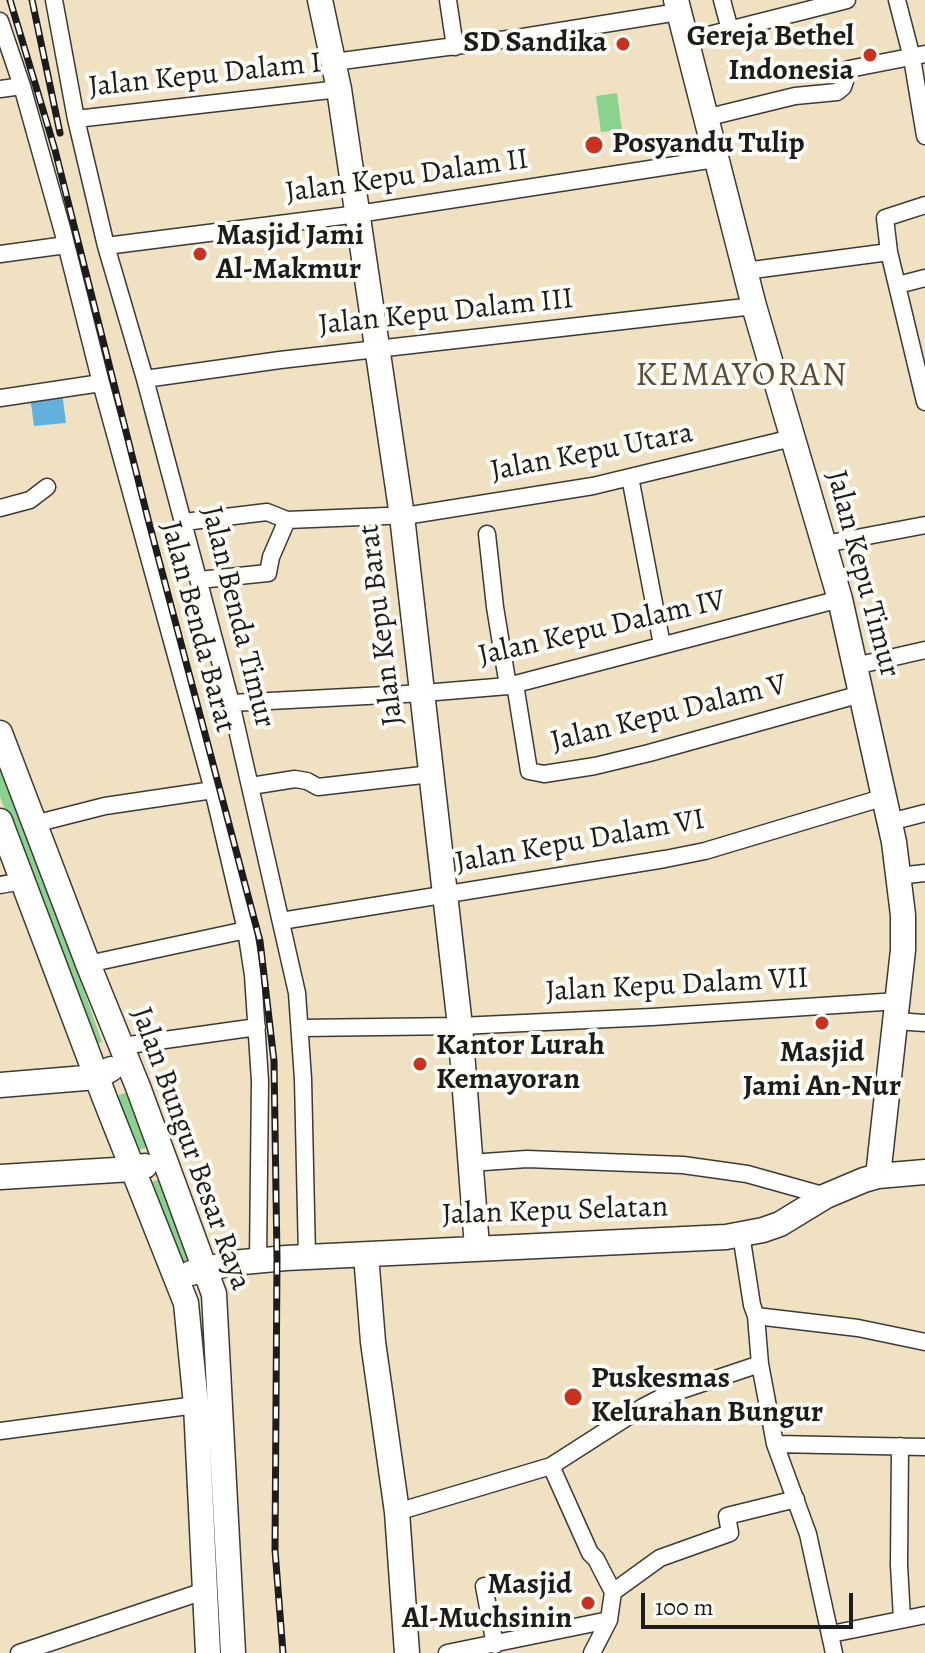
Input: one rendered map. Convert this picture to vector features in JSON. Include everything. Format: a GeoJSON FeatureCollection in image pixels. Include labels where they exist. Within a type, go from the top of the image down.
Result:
{"type":"FeatureCollection","features":[{"type":"Feature","properties":{"kind":"street","name":"Jalan Benda Timur"},"geometry":{"type":"LineString","coordinates":[[54,0],[76,119],[106,246],[145,379],[231,703],[297,993],[307,1257]]}},
{"type":"Feature","properties":{"kind":"street","name":"Jalan Kepu Barat"},"geometry":{"type":"LineString","coordinates":[[320,0],[339,89],[402,516],[460,1026],[477,1247]]}},
{"type":"Feature","properties":{"kind":"street"},"geometry":{"type":"LineString","coordinates":[[448,0],[455,47]]}},
{"type":"Feature","properties":{"kind":"street"},"geometry":{"type":"LineString","coordinates":[[722,0],[730,30]]}},
{"type":"Feature","properties":{"kind":"street"},"geometry":{"type":"LineString","coordinates":[[685,41],[847,0]]}},
{"type":"Feature","properties":{"kind":"street"},"geometry":{"type":"LineString","coordinates":[[897,0],[918,56],[925,136]]}},
{"type":"Feature","properties":{"kind":"street","name":"Jalan Kepu Dalam I"},"geometry":{"type":"LineString","coordinates":[[334,62],[455,47],[677,6]]}},
{"type":"Feature","properties":{"kind":"street","name":"Jalan Kepu Timur"},"geometry":{"type":"LineString","coordinates":[[677,6],[754,306],[840,599],[890,822],[898,876],[903,950],[878,1176]]}},
{"type":"Feature","properties":{"kind":"street","name":"Jalan Benda Barat"},"geometry":{"type":"LineString","coordinates":[[0,21],[22,86],[66,245],[213,790],[246,930],[253,975],[260,1081],[258,1260]]}},
{"type":"Feature","properties":{"kind":"street"},"geometry":{"type":"LineString","coordinates":[[705,118],[795,96],[837,92],[843,87],[849,69],[918,56]]}},
{"type":"Feature","properties":{"kind":"street"},"geometry":{"type":"LineString","coordinates":[[0,89],[22,86]]}},
{"type":"Feature","properties":{"kind":"street","name":"Jalan Kepu Dalam I"},"geometry":{"type":"LineString","coordinates":[[76,119],[339,89]]}},
{"type":"Feature","properties":{"kind":"street","name":"Jalan Kepu Dalam II"},"geometry":{"type":"LineString","coordinates":[[106,246],[358,214],[715,159]]}},
{"type":"Feature","properties":{"kind":"street"},"geometry":{"type":"LineString","coordinates":[[925,205],[885,218],[889,252],[922,378],[925,402]]}},
{"type":"Feature","properties":{"kind":"street"},"geometry":{"type":"LineString","coordinates":[[0,254],[66,245]]}},
{"type":"Feature","properties":{"kind":"street"},"geometry":{"type":"LineString","coordinates":[[745,271],[889,252]]}},
{"type":"Feature","properties":{"kind":"street"},"geometry":{"type":"LineString","coordinates":[[898,285],[925,278]]}},
{"type":"Feature","properties":{"kind":"street","name":"Jalan Kepu Dalam III"},"geometry":{"type":"LineString","coordinates":[[145,379],[754,306]]}},
{"type":"Feature","properties":{"kind":"street"},"geometry":{"type":"LineString","coordinates":[[0,398],[101,383]]}},
{"type":"Feature","properties":{"kind":"street","name":"Jalan Kepu Utara"},"geometry":{"type":"LineString","coordinates":[[184,522],[267,512],[287,520],[402,516],[535,496],[630,477],[792,438]]}},
{"type":"Feature","properties":{"kind":"street"},"geometry":{"type":"LineString","coordinates":[[630,477],[662,645]]}},
{"type":"Feature","properties":{"kind":"street"},"geometry":{"type":"LineString","coordinates":[[0,508],[30,500],[47,487]]}},
{"type":"Feature","properties":{"kind":"street"},"geometry":{"type":"LineString","coordinates":[[199,580],[268,573],[271,557],[287,520]]}},
{"type":"Feature","properties":{"kind":"street"},"geometry":{"type":"LineString","coordinates":[[825,544],[925,525]]}},
{"type":"Feature","properties":{"kind":"street"},"geometry":{"type":"LineString","coordinates":[[487,534],[495,607],[512,685]]}},
{"type":"Feature","properties":{"kind":"street","name":"Jalan Kepu Dalam IV"},"geometry":{"type":"LineString","coordinates":[[231,703],[512,685],[840,599]]}},
{"type":"Feature","properties":{"kind":"street"},"geometry":{"type":"LineString","coordinates":[[855,666],[925,650]]}},
{"type":"Feature","properties":{"kind":"street","name":"Jalan Kepu Dalam V"},"geometry":{"type":"LineString","coordinates":[[512,685],[529,771],[544,774],[649,753],[861,694]]}},
{"type":"Feature","properties":{"kind":"street","name":"Jalan Bungur Besar Raya"},"geometry":{"type":"LineString","coordinates":[[0,733],[207,1269],[216,1313],[233,1653]]}},
{"type":"Feature","properties":{"kind":"street"},"geometry":{"type":"LineString","coordinates":[[251,786],[295,779],[318,787],[431,774]]}},
{"type":"Feature","properties":{"kind":"street"},"geometry":{"type":"LineString","coordinates":[[34,824],[105,806],[213,790]]}},
{"type":"Feature","properties":{"kind":"street","name":"Jalan Kepu Dalam VI"},"geometry":{"type":"LineString","coordinates":[[281,921],[620,868],[705,851],[885,797]]}},
{"type":"Feature","properties":{"kind":"street"},"geometry":{"type":"LineString","coordinates":[[890,822],[925,813]]}},
{"type":"Feature","properties":{"kind":"street","name":"Jalan Bungur Besar Raya"},"geometry":{"type":"LineString","coordinates":[[0,821],[12,883],[100,1085],[177,1278],[188,1314],[196,1405],[208,1653]]}},
{"type":"Feature","properties":{"kind":"street"},"geometry":{"type":"LineString","coordinates":[[898,876],[925,873]]}},
{"type":"Feature","properties":{"kind":"street"},"geometry":{"type":"LineString","coordinates":[[88,964],[246,930]]}},
{"type":"Feature","properties":{"kind":"street","name":"Jalan Kepu Dalam VII"},"geometry":{"type":"LineString","coordinates":[[460,1026],[652,1017],[897,1011],[925,1023]]}},
{"type":"Feature","properties":{"kind":"street"},"geometry":{"type":"LineString","coordinates":[[100,1085],[114,1059],[108,1014]]}},
{"type":"Feature","properties":{"kind":"street"},"geometry":{"type":"LineString","coordinates":[[300,1028],[460,1026]]}},
{"type":"Feature","properties":{"kind":"street"},"geometry":{"type":"LineString","coordinates":[[0,1085],[100,1085],[120,1076],[129,1065],[257,1027]]}},
{"type":"Feature","properties":{"kind":"street"},"geometry":{"type":"LineString","coordinates":[[470,1163],[527,1159],[683,1165],[747,1174],[826,1196]]}},
{"type":"Feature","properties":{"kind":"street"},"geometry":{"type":"LineString","coordinates":[[0,1177],[132,1169],[164,1160]]}},
{"type":"Feature","properties":{"kind":"street","name":"Jalan Kepu Selatan"},"geometry":{"type":"LineString","coordinates":[[177,1278],[258,1260],[741,1234],[763,1230],[796,1215],[826,1196],[878,1176],[925,1172]]}},
{"type":"Feature","properties":{"kind":"street"},"geometry":{"type":"LineString","coordinates":[[792,1187],[796,1215]]}},
{"type":"Feature","properties":{"kind":"street"},"geometry":{"type":"LineString","coordinates":[[741,1234],[775,1444],[817,1568],[834,1653]]}},
{"type":"Feature","properties":{"kind":"street"},"geometry":{"type":"LineString","coordinates":[[366,1255],[373,1342],[397,1512],[407,1653]]}},
{"type":"Feature","properties":{"kind":"street"},"geometry":{"type":"LineString","coordinates":[[756,1316],[858,1328],[925,1342]]}},
{"type":"Feature","properties":{"kind":"street"},"geometry":{"type":"LineString","coordinates":[[397,1512],[551,1466],[664,1396],[760,1364]]}},
{"type":"Feature","properties":{"kind":"street"},"geometry":{"type":"LineString","coordinates":[[0,1431],[196,1405]]}},
{"type":"Feature","properties":{"kind":"street"},"geometry":{"type":"LineString","coordinates":[[775,1444],[925,1447]]}},
{"type":"Feature","properties":{"kind":"street"},"geometry":{"type":"LineString","coordinates":[[900,1446],[902,1619]]}},
{"type":"Feature","properties":{"kind":"street"},"geometry":{"type":"LineString","coordinates":[[551,1466],[590,1553],[613,1592],[609,1620],[592,1653]]}},
{"type":"Feature","properties":{"kind":"street"},"geometry":{"type":"LineString","coordinates":[[613,1592],[660,1558],[731,1532],[727,1516],[796,1499]]}},
{"type":"Feature","properties":{"kind":"street"},"geometry":{"type":"LineString","coordinates":[[484,1586],[495,1645]]}},
{"type":"Feature","properties":{"kind":"street"},"geometry":{"type":"LineString","coordinates":[[19,1653],[204,1591]]}},
{"type":"Feature","properties":{"kind":"street"},"geometry":{"type":"LineString","coordinates":[[831,1634],[925,1615]]}},
{"type":"Feature","properties":{"kind":"street"},"geometry":{"type":"LineString","coordinates":[[447,1653],[609,1620]]}},
{"type":"Feature","properties":{"kind":"green space"},"geometry":{"type":"Polygon","coordinates":[[[617,93],[622,130],[601,132],[596,96],[617,93]]]}},
{"type":"Feature","properties":{"kind":"green space"},"geometry":{"type":"Polygon","coordinates":[[[0,763],[44,876],[102,1042],[97,1044],[0,797],[0,763]]]}},
{"type":"Feature","properties":{"kind":"green space"},"geometry":{"type":"Polygon","coordinates":[[[128,1092],[148,1147],[136,1151],[116,1096],[128,1092]]]}},
{"type":"Feature","properties":{"kind":"green space"},"geometry":{"type":"Polygon","coordinates":[[[160,1179],[193,1264],[181,1270],[147,1184],[160,1179]]]}},
{"type":"Feature","properties":{"kind":"water"},"geometry":{"type":"Polygon","coordinates":[[[62,392],[66,423],[34,426],[30,396],[62,392]]]}},
{"type":"Feature","properties":{"kind":"railway"},"geometry":{"type":"LineString","coordinates":[[10,0],[55,150],[148,519],[260,941],[274,1061],[277,1259],[275,1550],[283,1653]]}},
{"type":"Feature","properties":{"kind":"railway"},"geometry":{"type":"LineString","coordinates":[[32,0],[60,133]]}},
{"type":"Feature","properties":{"kind":"place","name":"SD Sandika"},"geometry":{"type":"Point","coordinates":[623,44]}},
{"type":"Feature","properties":{"kind":"place","name":"Gereja Bethel Indonesia"},"geometry":{"type":"Point","coordinates":[870,55]}},
{"type":"Feature","properties":{"kind":"place","name":"Posyandu Tulip"},"geometry":{"type":"Point","coordinates":[594,145]}},
{"type":"Feature","properties":{"kind":"place","name":"Masjid Jami Al-Makmur"},"geometry":{"type":"Point","coordinates":[200,254]}},
{"type":"Feature","properties":{"kind":"place","name":"Masjid Jami An-Nur"},"geometry":{"type":"Point","coordinates":[822,1023]}},
{"type":"Feature","properties":{"kind":"place","name":"Kantor Lurah Kemayoran"},"geometry":{"type":"Point","coordinates":[420,1064]}},
{"type":"Feature","properties":{"kind":"place","name":"Puskesmas Kelurahan Bungur"},"geometry":{"type":"Point","coordinates":[573,1397]}},
{"type":"Feature","properties":{"kind":"place","name":"Masjid Al-Muchsinin"},"geometry":{"type":"Point","coordinates":[588,1603]}},
{"type":"Feature","properties":{"kind":"district","name":"KEMAYORAN"},"geometry":{"type":"Point","coordinates":[742,377]}}]}
